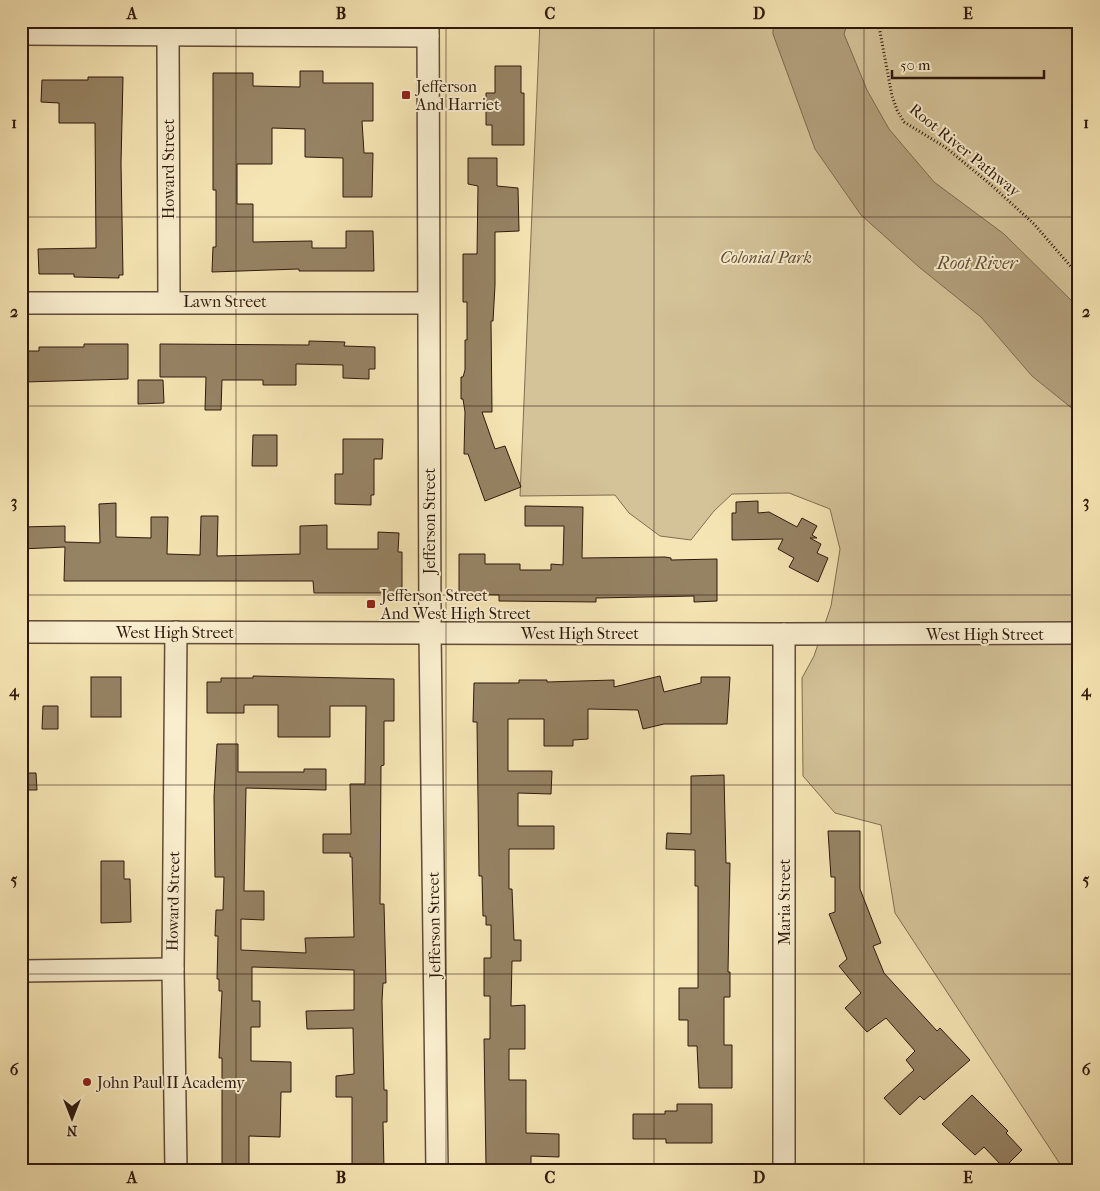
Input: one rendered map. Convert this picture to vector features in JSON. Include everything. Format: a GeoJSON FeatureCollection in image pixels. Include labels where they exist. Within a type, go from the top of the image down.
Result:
{"type":"FeatureCollection","features":[{"type":"Feature","properties":{"kind":"street"},"geometry":{"type":"LineString","coordinates":[[21,34],[131,28],[168,36],[428,29]]}},
{"type":"Feature","properties":{"kind":"street","name":"Jefferson Street"},"geometry":{"type":"LineString","coordinates":[[428,29],[430,633],[437,1170]]}},
{"type":"Feature","properties":{"kind":"street","name":"Howard Street"},"geometry":{"type":"LineString","coordinates":[[168,36],[169,301]]}},
{"type":"Feature","properties":{"kind":"street","name":"Lawn Street"},"geometry":{"type":"LineString","coordinates":[[21,303],[169,301],[428,303]]}},
{"type":"Feature","properties":{"kind":"street","name":"West High Street"},"geometry":{"type":"LineString","coordinates":[[21,632],[1079,633]]}},
{"type":"Feature","properties":{"kind":"street","name":"Howard Street"},"geometry":{"type":"LineString","coordinates":[[176,632],[172,969],[176,1170]]}},
{"type":"Feature","properties":{"kind":"street","name":"Maria Street"},"geometry":{"type":"LineString","coordinates":[[784,634],[784,1170]]}},
{"type":"Feature","properties":{"kind":"street"},"geometry":{"type":"LineString","coordinates":[[21,971],[172,969]]}},
{"type":"Feature","properties":{"kind":"path","name":"Root River Pathway"},"geometry":{"type":"LineString","coordinates":[[878,21],[892,96],[904,122],[945,147],[990,184],[1034,224],[1079,276]]}},
{"type":"Feature","properties":{"kind":"green space","name":"Colonial Park"},"geometry":{"type":"Polygon","coordinates":[[[540,21],[1079,21],[1079,1170],[1064,1170],[895,913],[881,825],[835,813],[803,776],[802,678],[814,656],[831,606],[840,549],[830,509],[789,493],[732,494],[714,511],[691,540],[660,536],[629,513],[615,495],[520,496],[540,21]]]}},
{"type":"Feature","properties":{"kind":"water","name":"Root River"},"geometry":{"type":"Polygon","coordinates":[[[773,21],[848,21],[844,34],[867,90],[889,129],[934,182],[1004,234],[1079,308],[1079,414],[1032,376],[981,317],[919,267],[861,215],[815,149],[773,34],[773,21]]]}},
{"type":"Feature","properties":{"kind":"building"},"geometry":{"type":"Polygon","coordinates":[[[495,66],[521,66],[521,93],[524,93],[524,145],[492,145],[492,125],[486,125],[486,93],[495,93],[495,66]]]}},
{"type":"Feature","properties":{"kind":"building"},"geometry":{"type":"Polygon","coordinates":[[[300,71],[323,71],[323,83],[373,83],[373,121],[362,121],[364,153],[373,153],[372,197],[343,197],[343,158],[305,157],[305,129],[272,128],[272,164],[237,164],[237,204],[253,204],[253,242],[312,241],[312,248],[346,248],[346,231],[373,231],[374,271],[299,271],[299,269],[212,272],[213,247],[216,247],[216,190],[213,190],[213,73],[253,73],[253,86],[300,87],[300,71]]]}},
{"type":"Feature","properties":{"kind":"building"},"geometry":{"type":"Polygon","coordinates":[[[88,77],[123,77],[121,163],[123,275],[119,275],[119,278],[74,277],[74,274],[39,274],[38,249],[96,248],[95,123],[59,123],[59,103],[41,102],[42,80],[88,80],[88,77]]]}},
{"type":"Feature","properties":{"kind":"building"},"geometry":{"type":"Polygon","coordinates":[[[468,158],[497,158],[497,186],[518,188],[519,231],[495,232],[495,285],[493,321],[491,321],[492,412],[482,412],[495,449],[505,446],[521,487],[485,501],[468,454],[464,454],[465,412],[463,399],[461,399],[461,377],[463,377],[465,370],[465,340],[467,340],[467,302],[463,302],[463,254],[477,254],[478,186],[468,184],[468,158]]]}},
{"type":"Feature","properties":{"kind":"building"},"geometry":{"type":"Polygon","coordinates":[[[309,341],[345,342],[344,346],[375,347],[375,369],[369,369],[369,379],[343,378],[343,365],[296,364],[296,385],[263,385],[263,380],[222,380],[221,410],[205,410],[206,377],[160,377],[160,344],[309,345],[309,341]]]}},
{"type":"Feature","properties":{"kind":"building"},"geometry":{"type":"Polygon","coordinates":[[[84,344],[128,344],[128,379],[25,382],[25,351],[39,351],[39,347],[84,347],[84,344]]]}},
{"type":"Feature","properties":{"kind":"building"},"geometry":{"type":"Polygon","coordinates":[[[138,380],[163,380],[164,403],[138,404],[138,380]]]}},
{"type":"Feature","properties":{"kind":"building"},"geometry":{"type":"Polygon","coordinates":[[[253,435],[277,435],[277,466],[252,466],[253,435]]]}},
{"type":"Feature","properties":{"kind":"building"},"geometry":{"type":"Polygon","coordinates":[[[343,439],[383,439],[382,459],[374,459],[374,495],[371,495],[371,505],[335,504],[335,474],[343,474],[343,439]]]}},
{"type":"Feature","properties":{"kind":"building"},"geometry":{"type":"Polygon","coordinates":[[[758,501],[758,513],[769,512],[797,527],[802,518],[817,526],[812,535],[817,538],[810,538],[821,544],[817,553],[828,558],[818,582],[789,567],[794,558],[778,549],[783,539],[732,540],[732,513],[736,513],[736,502],[758,501]]]}},
{"type":"Feature","properties":{"kind":"building"},"geometry":{"type":"Polygon","coordinates":[[[116,503],[116,537],[151,538],[151,517],[168,517],[167,554],[200,555],[201,516],[218,516],[217,556],[300,554],[300,526],[327,525],[327,549],[378,549],[378,532],[399,533],[398,552],[402,552],[402,593],[314,593],[313,581],[64,581],[65,547],[21,549],[21,527],[65,526],[65,542],[100,543],[99,504],[116,503]]]}},
{"type":"Feature","properties":{"kind":"building"},"geometry":{"type":"Polygon","coordinates":[[[525,506],[583,507],[582,558],[665,557],[671,558],[671,560],[717,559],[717,601],[694,602],[694,596],[596,598],[596,602],[499,601],[499,595],[459,594],[459,554],[485,554],[485,564],[520,564],[520,570],[551,570],[551,564],[563,565],[564,526],[525,526],[525,506]]]}},
{"type":"Feature","properties":{"kind":"building"},"geometry":{"type":"Polygon","coordinates":[[[253,676],[394,679],[394,721],[384,721],[384,765],[381,766],[380,904],[384,904],[386,983],[383,983],[382,1001],[384,1090],[387,1090],[387,1122],[383,1122],[384,1170],[352,1170],[352,1097],[336,1097],[336,1076],[354,1074],[353,1028],[307,1029],[306,1011],[354,1010],[354,970],[252,967],[252,1001],[260,1001],[260,1027],[251,1027],[251,1061],[291,1062],[291,1092],[281,1092],[280,1137],[249,1136],[249,1165],[222,1165],[222,1058],[219,1058],[222,991],[219,991],[219,979],[217,979],[218,936],[215,936],[216,910],[223,910],[224,877],[215,877],[214,796],[217,744],[238,744],[238,772],[304,772],[304,769],[326,769],[326,790],[246,788],[244,891],[264,891],[264,920],[241,919],[241,950],[306,953],[305,938],[354,937],[352,857],[350,857],[350,853],[323,853],[323,834],[351,834],[350,784],[365,784],[366,706],[330,706],[330,737],[278,737],[278,705],[244,705],[244,713],[207,713],[207,682],[221,682],[221,678],[253,678],[253,676]]]}},
{"type":"Feature","properties":{"kind":"building"},"geometry":{"type":"Polygon","coordinates":[[[660,676],[664,692],[701,683],[701,677],[730,677],[727,724],[664,724],[643,729],[638,710],[588,709],[588,739],[573,740],[573,746],[544,746],[544,719],[508,719],[508,771],[552,771],[551,794],[518,793],[518,826],[554,826],[554,849],[509,849],[509,889],[512,889],[514,940],[521,940],[521,961],[512,961],[511,1006],[525,1005],[525,1049],[509,1049],[509,1080],[526,1080],[526,1133],[559,1134],[559,1157],[531,1156],[531,1165],[486,1166],[484,1039],[490,1039],[490,996],[484,996],[484,958],[491,958],[491,925],[486,925],[486,916],[483,916],[482,876],[479,876],[477,722],[473,722],[474,683],[519,683],[519,680],[547,680],[547,682],[614,680],[614,687],[660,676]]]}},
{"type":"Feature","properties":{"kind":"building"},"geometry":{"type":"Polygon","coordinates":[[[91,677],[121,677],[121,717],[91,717],[91,677]]]}},
{"type":"Feature","properties":{"kind":"building"},"geometry":{"type":"Polygon","coordinates":[[[43,706],[58,706],[58,729],[42,729],[43,706]]]}},
{"type":"Feature","properties":{"kind":"building"},"geometry":{"type":"Polygon","coordinates":[[[21,773],[36,773],[37,790],[21,790],[21,773]]]}},
{"type":"Feature","properties":{"kind":"building"},"geometry":{"type":"Polygon","coordinates":[[[724,775],[726,863],[730,863],[728,972],[730,972],[730,997],[724,997],[724,1045],[732,1045],[732,1088],[699,1088],[697,1046],[688,1046],[688,1020],[679,1020],[679,988],[698,988],[698,886],[695,886],[695,850],[666,849],[667,833],[691,834],[691,776],[724,775]]]}},
{"type":"Feature","properties":{"kind":"building"},"geometry":{"type":"Polygon","coordinates":[[[828,831],[860,831],[860,889],[881,943],[873,946],[884,973],[937,1031],[940,1028],[970,1060],[924,1100],[920,1096],[900,1115],[884,1098],[914,1070],[906,1060],[915,1051],[886,1018],[867,1032],[845,1008],[861,993],[839,966],[847,959],[829,914],[835,912],[835,877],[831,877],[828,831]]]}},
{"type":"Feature","properties":{"kind":"building"},"geometry":{"type":"Polygon","coordinates":[[[101,861],[124,861],[124,879],[130,879],[131,922],[101,923],[101,861]]]}},
{"type":"Feature","properties":{"kind":"building"},"geometry":{"type":"Polygon","coordinates":[[[972,1095],[1008,1131],[1006,1133],[1022,1150],[1004,1168],[984,1147],[975,1155],[942,1124],[972,1095]]]}},
{"type":"Feature","properties":{"kind":"building"},"geometry":{"type":"Polygon","coordinates":[[[677,1104],[712,1104],[712,1143],[666,1143],[666,1139],[633,1139],[633,1114],[665,1114],[665,1111],[677,1111],[677,1104]]]}},
{"type":"Feature","properties":{"kind":"place","name":"Jefferson And Harriet"},"geometry":{"type":"Point","coordinates":[406,95]}},
{"type":"Feature","properties":{"kind":"place","name":"Jefferson Street And West High Street"},"geometry":{"type":"Point","coordinates":[371,604]}},
{"type":"Feature","properties":{"kind":"place","name":"John Paul II Academy"},"geometry":{"type":"Point","coordinates":[87,1082]}}]}
